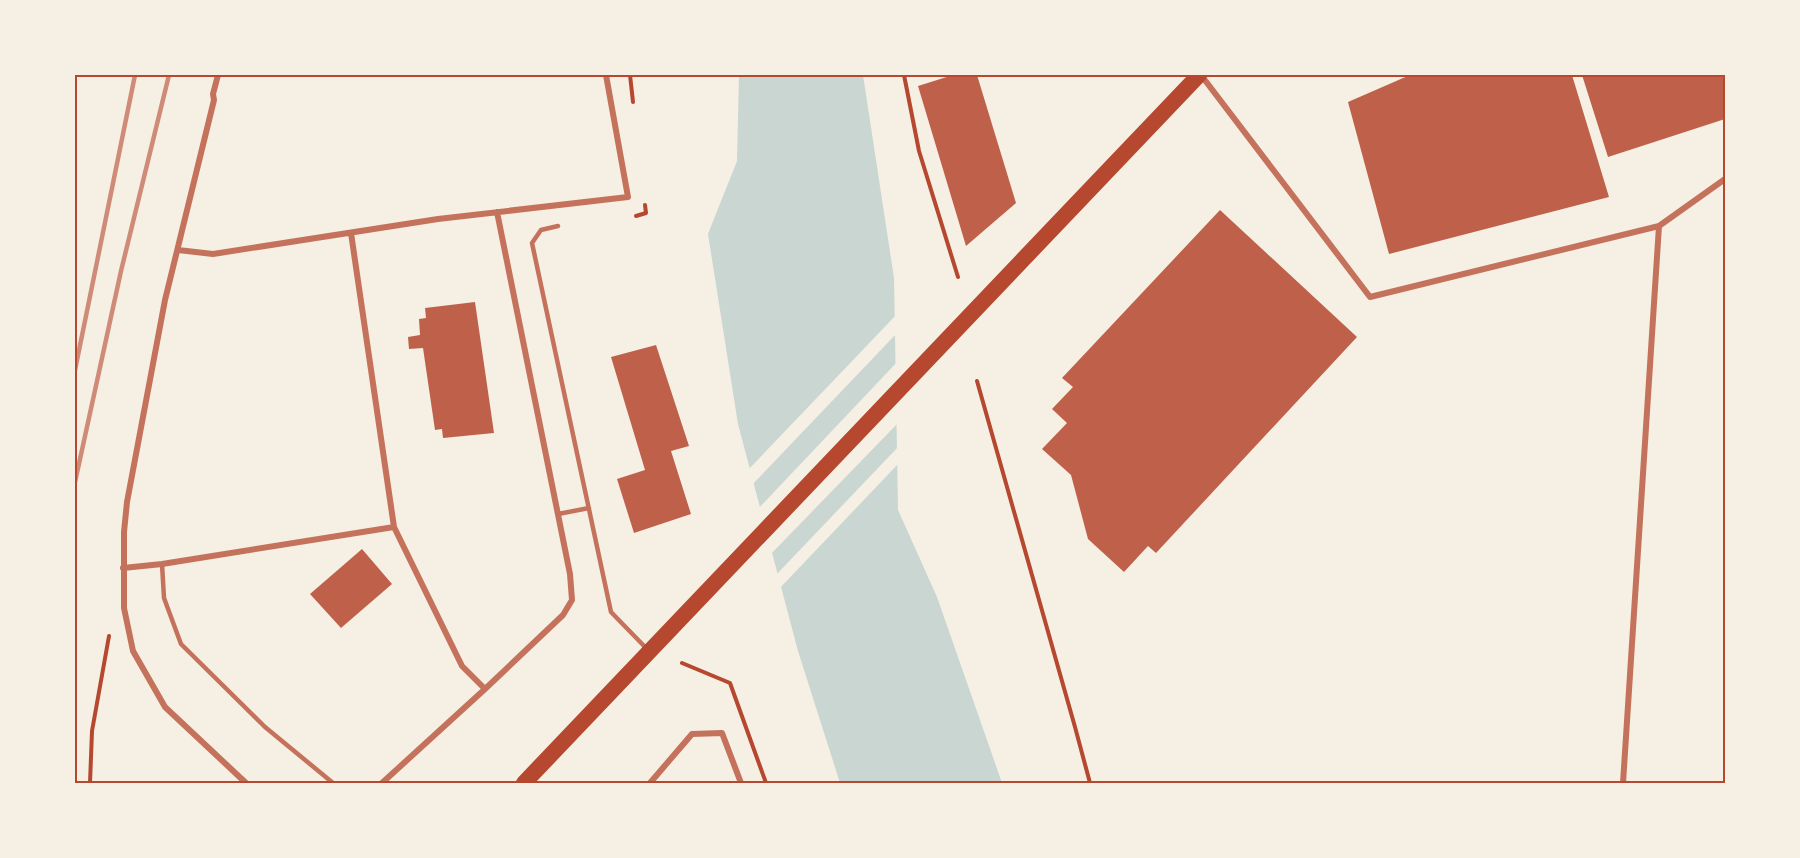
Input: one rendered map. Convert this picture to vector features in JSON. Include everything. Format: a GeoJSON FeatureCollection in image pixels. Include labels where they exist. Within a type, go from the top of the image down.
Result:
{"type":"FeatureCollection","features":[{"type":"Feature","properties":{"kind":"highway"},"geometry":{"type":"LineString","coordinates":[[524,783],[1200,75]]}},
{"type":"Feature","properties":{"kind":"street"},"geometry":{"type":"LineString","coordinates":[[218,75],[213,94],[214,100],[165,300],[128,502],[124,532],[124,608],[133,651],[165,707],[246,783]]}},
{"type":"Feature","properties":{"kind":"street"},"geometry":{"type":"LineString","coordinates":[[178,250],[213,254],[438,219],[628,197],[606,75]]}},
{"type":"Feature","properties":{"kind":"street"},"geometry":{"type":"LineString","coordinates":[[1200,75],[1370,297],[1659,226],[1725,179]]}},
{"type":"Feature","properties":{"kind":"street"},"geometry":{"type":"LineString","coordinates":[[382,783],[563,615],[572,600],[570,574],[497,212]]}},
{"type":"Feature","properties":{"kind":"street"},"geometry":{"type":"LineString","coordinates":[[1623,783],[1659,226]]}},
{"type":"Feature","properties":{"kind":"street"},"geometry":{"type":"LineString","coordinates":[[351,233],[394,527],[462,666],[485,689]]}},
{"type":"Feature","properties":{"kind":"street"},"geometry":{"type":"LineString","coordinates":[[123,568],[162,564],[394,527]]}},
{"type":"Feature","properties":{"kind":"street"},"geometry":{"type":"LineString","coordinates":[[650,783],[692,734],[723,733],[741,783]]}},
{"type":"Feature","properties":{"kind":"lane"},"geometry":{"type":"LineString","coordinates":[[558,226],[541,230],[532,243],[611,612],[649,651]]}},
{"type":"Feature","properties":{"kind":"lane"},"geometry":{"type":"LineString","coordinates":[[558,514],[589,508]]}},
{"type":"Feature","properties":{"kind":"lane"},"geometry":{"type":"LineString","coordinates":[[162,564],[164,598],[181,644],[265,727],[333,783]]}},
{"type":"Feature","properties":{"kind":"path"},"geometry":{"type":"LineString","coordinates":[[904,75],[919,151],[958,277]]}},
{"type":"Feature","properties":{"kind":"path"},"geometry":{"type":"LineString","coordinates":[[977,381],[1076,726],[1089,783]]}},
{"type":"Feature","properties":{"kind":"path"},"geometry":{"type":"LineString","coordinates":[[90,783],[92,731],[110,634]]}},
{"type":"Feature","properties":{"kind":"path"},"geometry":{"type":"LineString","coordinates":[[682,663],[730,682],[766,783]]}},
{"type":"Feature","properties":{"kind":"shaded area"},"geometry":{"type":"Polygon","coordinates":[[[739,75],[863,75],[894,278],[898,510],[937,597],[1002,783],[840,783],[798,651],[738,424],[708,234],[737,161],[739,75]]]}},
{"type":"Feature","properties":{"kind":"pier"},"geometry":{"type":"Polygon","coordinates":[[[898,313],[898,332],[751,486],[747,471],[898,313]]]}},
{"type":"Feature","properties":{"kind":"pier"},"geometry":{"type":"Polygon","coordinates":[[[899,360],[900,421],[769,556],[757,510],[899,360]]]}},
{"type":"Feature","properties":{"kind":"pier"},"geometry":{"type":"Polygon","coordinates":[[[900,445],[900,462],[778,590],[775,576],[900,445]]]}},
{"type":"Feature","properties":{"kind":"building"},"geometry":{"type":"Polygon","coordinates":[[[953,75],[977,75],[1016,203],[966,246],[918,86],[953,75]]]}},
{"type":"Feature","properties":{"kind":"building"},"geometry":{"type":"Polygon","coordinates":[[[1410,75],[1572,75],[1609,197],[1389,254],[1348,102],[1410,75]]]}},
{"type":"Feature","properties":{"kind":"building"},"geometry":{"type":"Polygon","coordinates":[[[1582,75],[1725,75],[1725,119],[1608,157],[1582,75]]]}},
{"type":"Feature","properties":{"kind":"building"},"geometry":{"type":"Polygon","coordinates":[[[1220,210],[1357,337],[1156,553],[1148,546],[1124,572],[1088,539],[1071,475],[1042,449],[1067,423],[1052,409],[1073,387],[1062,378],[1220,210]]]}},
{"type":"Feature","properties":{"kind":"building"},"geometry":{"type":"Polygon","coordinates":[[[475,302],[494,433],[443,438],[442,429],[435,430],[423,348],[409,349],[408,337],[420,335],[419,319],[426,318],[425,308],[475,302]]]}},
{"type":"Feature","properties":{"kind":"building"},"geometry":{"type":"Polygon","coordinates":[[[656,345],[689,446],[671,451],[691,514],[634,533],[617,479],[645,470],[611,357],[656,345]]]}},
{"type":"Feature","properties":{"kind":"building"},"geometry":{"type":"Polygon","coordinates":[[[362,549],[392,584],[341,628],[310,594],[362,549]]]}},
{"type":"Feature","properties":{"kind":"railway"},"geometry":{"type":"LineString","coordinates":[[75,370],[135,75]]}},
{"type":"Feature","properties":{"kind":"railway"},"geometry":{"type":"LineString","coordinates":[[75,482],[121,271],[169,75]]}}]}
